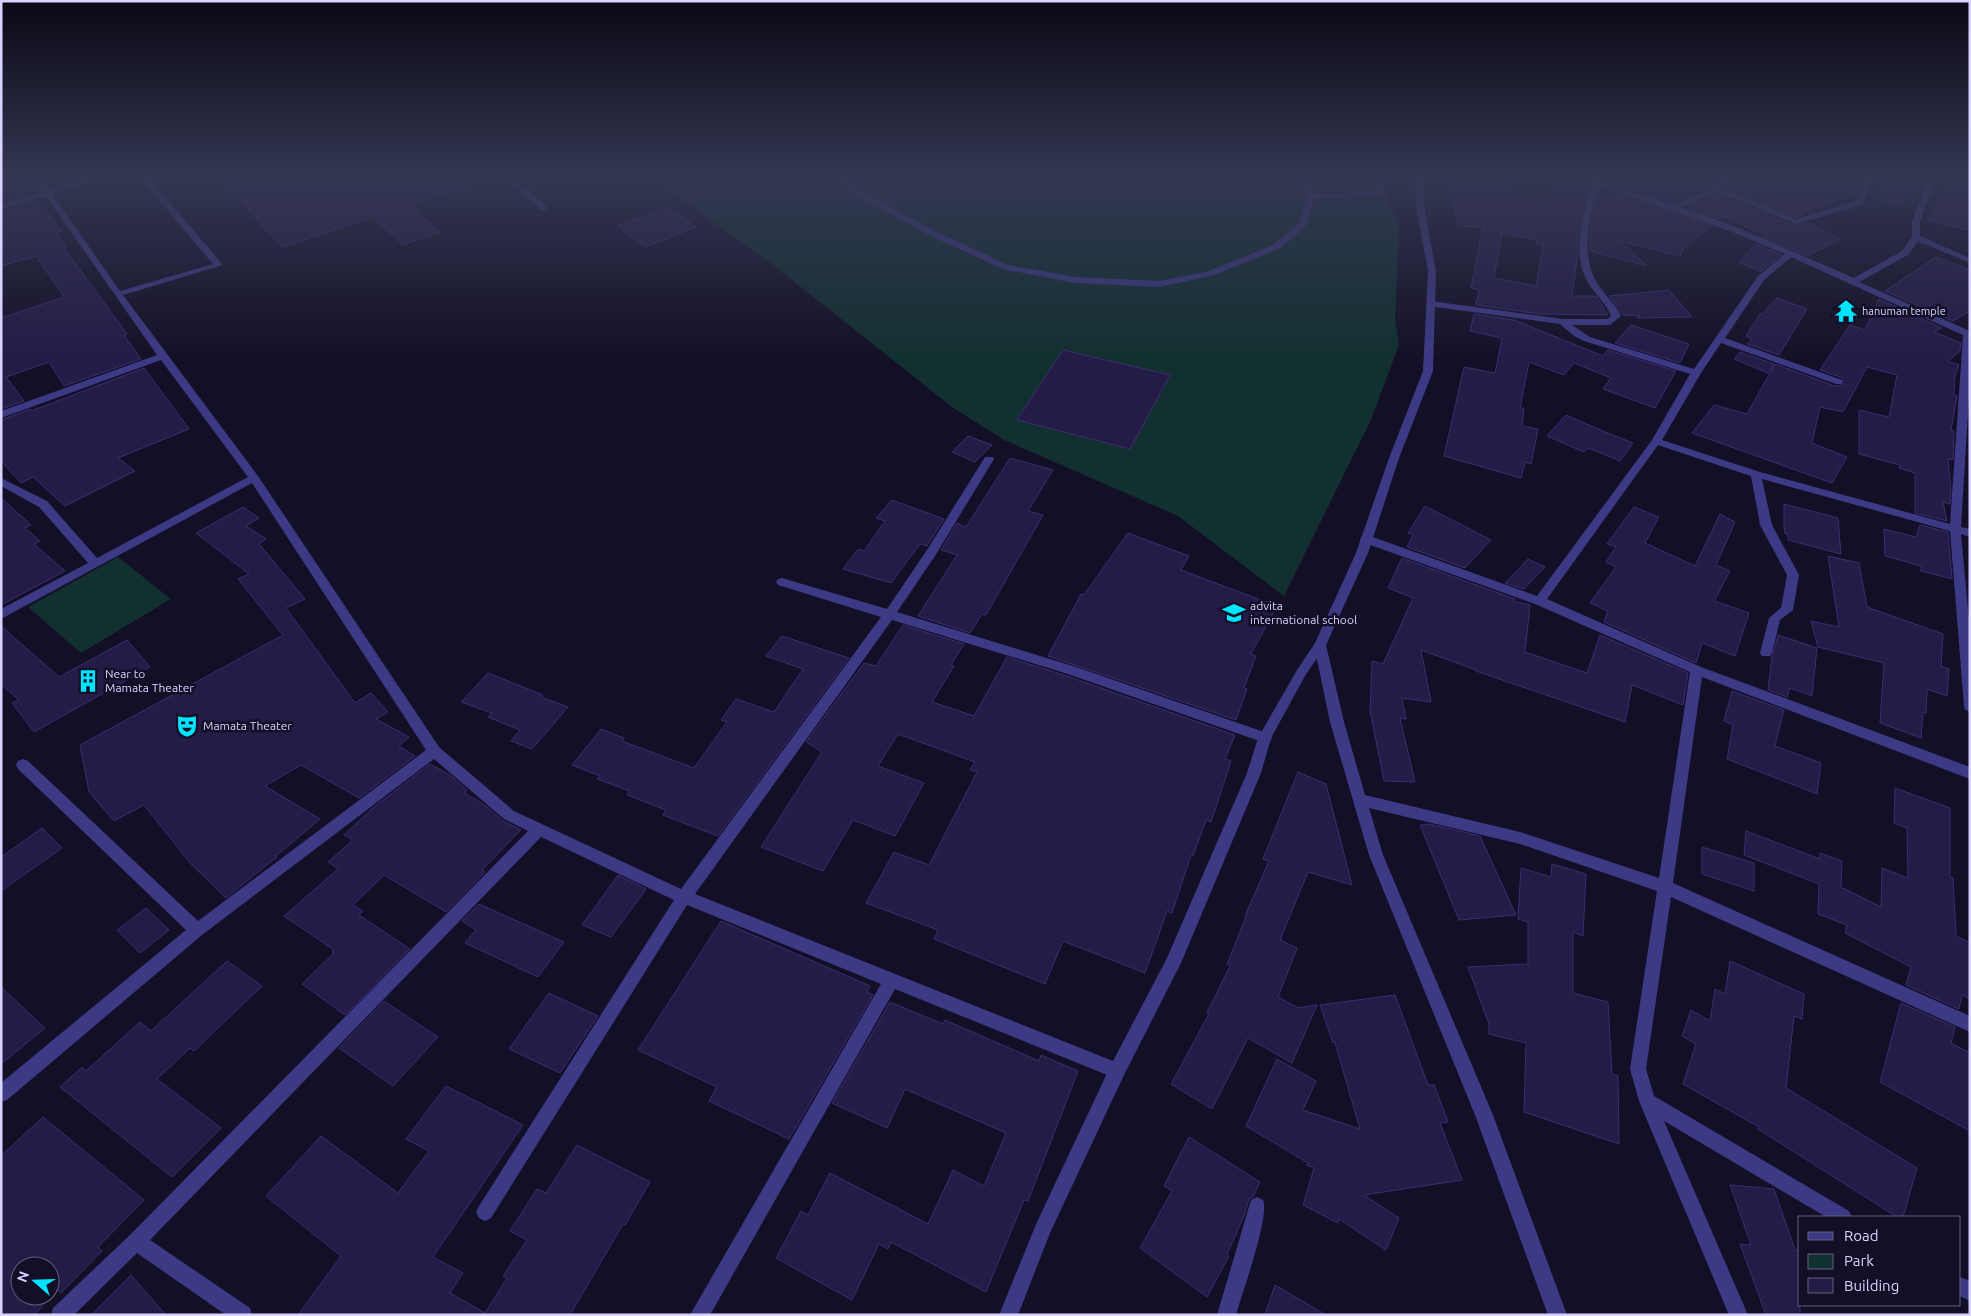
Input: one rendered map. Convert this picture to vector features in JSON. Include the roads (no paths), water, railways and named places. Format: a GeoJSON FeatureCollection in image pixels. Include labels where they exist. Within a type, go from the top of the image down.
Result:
{"type":"FeatureCollection","features":[{"type":"Feature","properties":{"kind":"street"},"geometry":{"type":"LineString","coordinates":[[78,237],[254,478],[434,751],[509,815],[684,897],[1117,1071]]}},
{"type":"Feature","properties":{"kind":"street"},"geometry":{"type":"LineString","coordinates":[[118,294],[219,265],[195,237]]}},
{"type":"Feature","properties":{"kind":"street"},"geometry":{"type":"LineString","coordinates":[[943,237],[1006,267],[1075,280],[1159,284],[1208,274],[1276,247],[1287,237]]}},
{"type":"Feature","properties":{"kind":"street"},"geometry":{"type":"LineString","coordinates":[[1008,1315],[1043,1228],[1117,1071],[1173,963],[1254,773],[1265,738],[1301,673],[1320,645],[1362,553],[1394,458],[1428,371],[1432,271],[1426,237]]}},
{"type":"Feature","properties":{"kind":"street"},"geometry":{"type":"LineString","coordinates":[[1431,304],[1563,322],[1610,322],[1616,316],[1589,278],[1584,260],[1584,237]]}},
{"type":"Feature","properties":{"kind":"street"},"geometry":{"type":"LineString","coordinates":[[1752,237],[1854,281],[1855,284],[1969,335],[1955,529],[1970,706]]}},
{"type":"Feature","properties":{"kind":"street"},"geometry":{"type":"LineString","coordinates":[[1854,281],[1904,253],[1916,237]]}},
{"type":"Feature","properties":{"kind":"street"},"geometry":{"type":"LineString","coordinates":[[1917,237],[1968,257]]}},
{"type":"Feature","properties":{"kind":"street"},"geometry":{"type":"LineString","coordinates":[[1539,601],[1656,441],[1696,373],[1761,278],[1790,254]]}},
{"type":"Feature","properties":{"kind":"street"},"geometry":{"type":"LineString","coordinates":[[1563,322],[1577,334],[1587,339],[1696,373]]}},
{"type":"Feature","properties":{"kind":"street"},"geometry":{"type":"LineString","coordinates":[[1720,339],[1839,382]]}},
{"type":"Feature","properties":{"kind":"street"},"geometry":{"type":"LineString","coordinates":[[1,415],[163,356]]}},
{"type":"Feature","properties":{"kind":"street"},"geometry":{"type":"LineString","coordinates":[[1656,441],[1756,474],[1970,533]]}},
{"type":"Feature","properties":{"kind":"street"},"geometry":{"type":"LineString","coordinates":[[486,1212],[684,897],[889,615],[931,553],[989,459]]}},
{"type":"Feature","properties":{"kind":"street"},"geometry":{"type":"LineString","coordinates":[[1756,474],[1766,525],[1793,575],[1787,610],[1775,618],[1766,653]]}},
{"type":"Feature","properties":{"kind":"street"},"geometry":{"type":"LineString","coordinates":[[1,615],[254,478]]}},
{"type":"Feature","properties":{"kind":"street"},"geometry":{"type":"LineString","coordinates":[[1,481],[43,504],[95,564]]}},
{"type":"Feature","properties":{"kind":"street"},"geometry":{"type":"LineString","coordinates":[[1366,539],[1539,601],[1697,670],[1970,773]]}},
{"type":"Feature","properties":{"kind":"street"},"geometry":{"type":"LineString","coordinates":[[782,582],[1072,670],[1265,738]]}},
{"type":"Feature","properties":{"kind":"street"},"geometry":{"type":"LineString","coordinates":[[1320,645],[1337,722],[1376,855],[1484,1115],[1558,1315]]}},
{"type":"Feature","properties":{"kind":"street"},"geometry":{"type":"LineString","coordinates":[[1697,670],[1638,1069],[1647,1101],[1739,1315]]}},
{"type":"Feature","properties":{"kind":"street"},"geometry":{"type":"LineString","coordinates":[[1,1094],[197,930],[434,751]]}},
{"type":"Feature","properties":{"kind":"street"},"geometry":{"type":"LineString","coordinates":[[22,765],[197,930]]}},
{"type":"Feature","properties":{"kind":"street"},"geometry":{"type":"LineString","coordinates":[[1360,800],[1520,838],[1665,887],[1970,1024]]}},
{"type":"Feature","properties":{"kind":"street"},"geometry":{"type":"LineString","coordinates":[[60,1315],[136,1241],[540,828]]}},
{"type":"Feature","properties":{"kind":"street"},"geometry":{"type":"LineString","coordinates":[[699,1315],[892,980]]}},
{"type":"Feature","properties":{"kind":"street"},"geometry":{"type":"LineString","coordinates":[[1647,1101],[1842,1216]]}},
{"type":"Feature","properties":{"kind":"street"},"geometry":{"type":"LineString","coordinates":[[1226,1315],[1252,1230],[1257,1206]]}},
{"type":"Feature","properties":{"kind":"street"},"geometry":{"type":"LineString","coordinates":[[136,1241],[243,1315]]}},
{"type":"Feature","properties":{"kind":"place","name":"hanuman temple"},"geometry":{"type":"Point","coordinates":[1846,311]}},
{"type":"Feature","properties":{"kind":"place","name":"advita international school"},"geometry":{"type":"Point","coordinates":[1234,613]}},
{"type":"Feature","properties":{"kind":"place","name":"Near to Mamata Theater"},"geometry":{"type":"Point","coordinates":[88,681]}},
{"type":"Feature","properties":{"kind":"place","name":"Mamata Theater"},"geometry":{"type":"Point","coordinates":[187,726]}}]}
